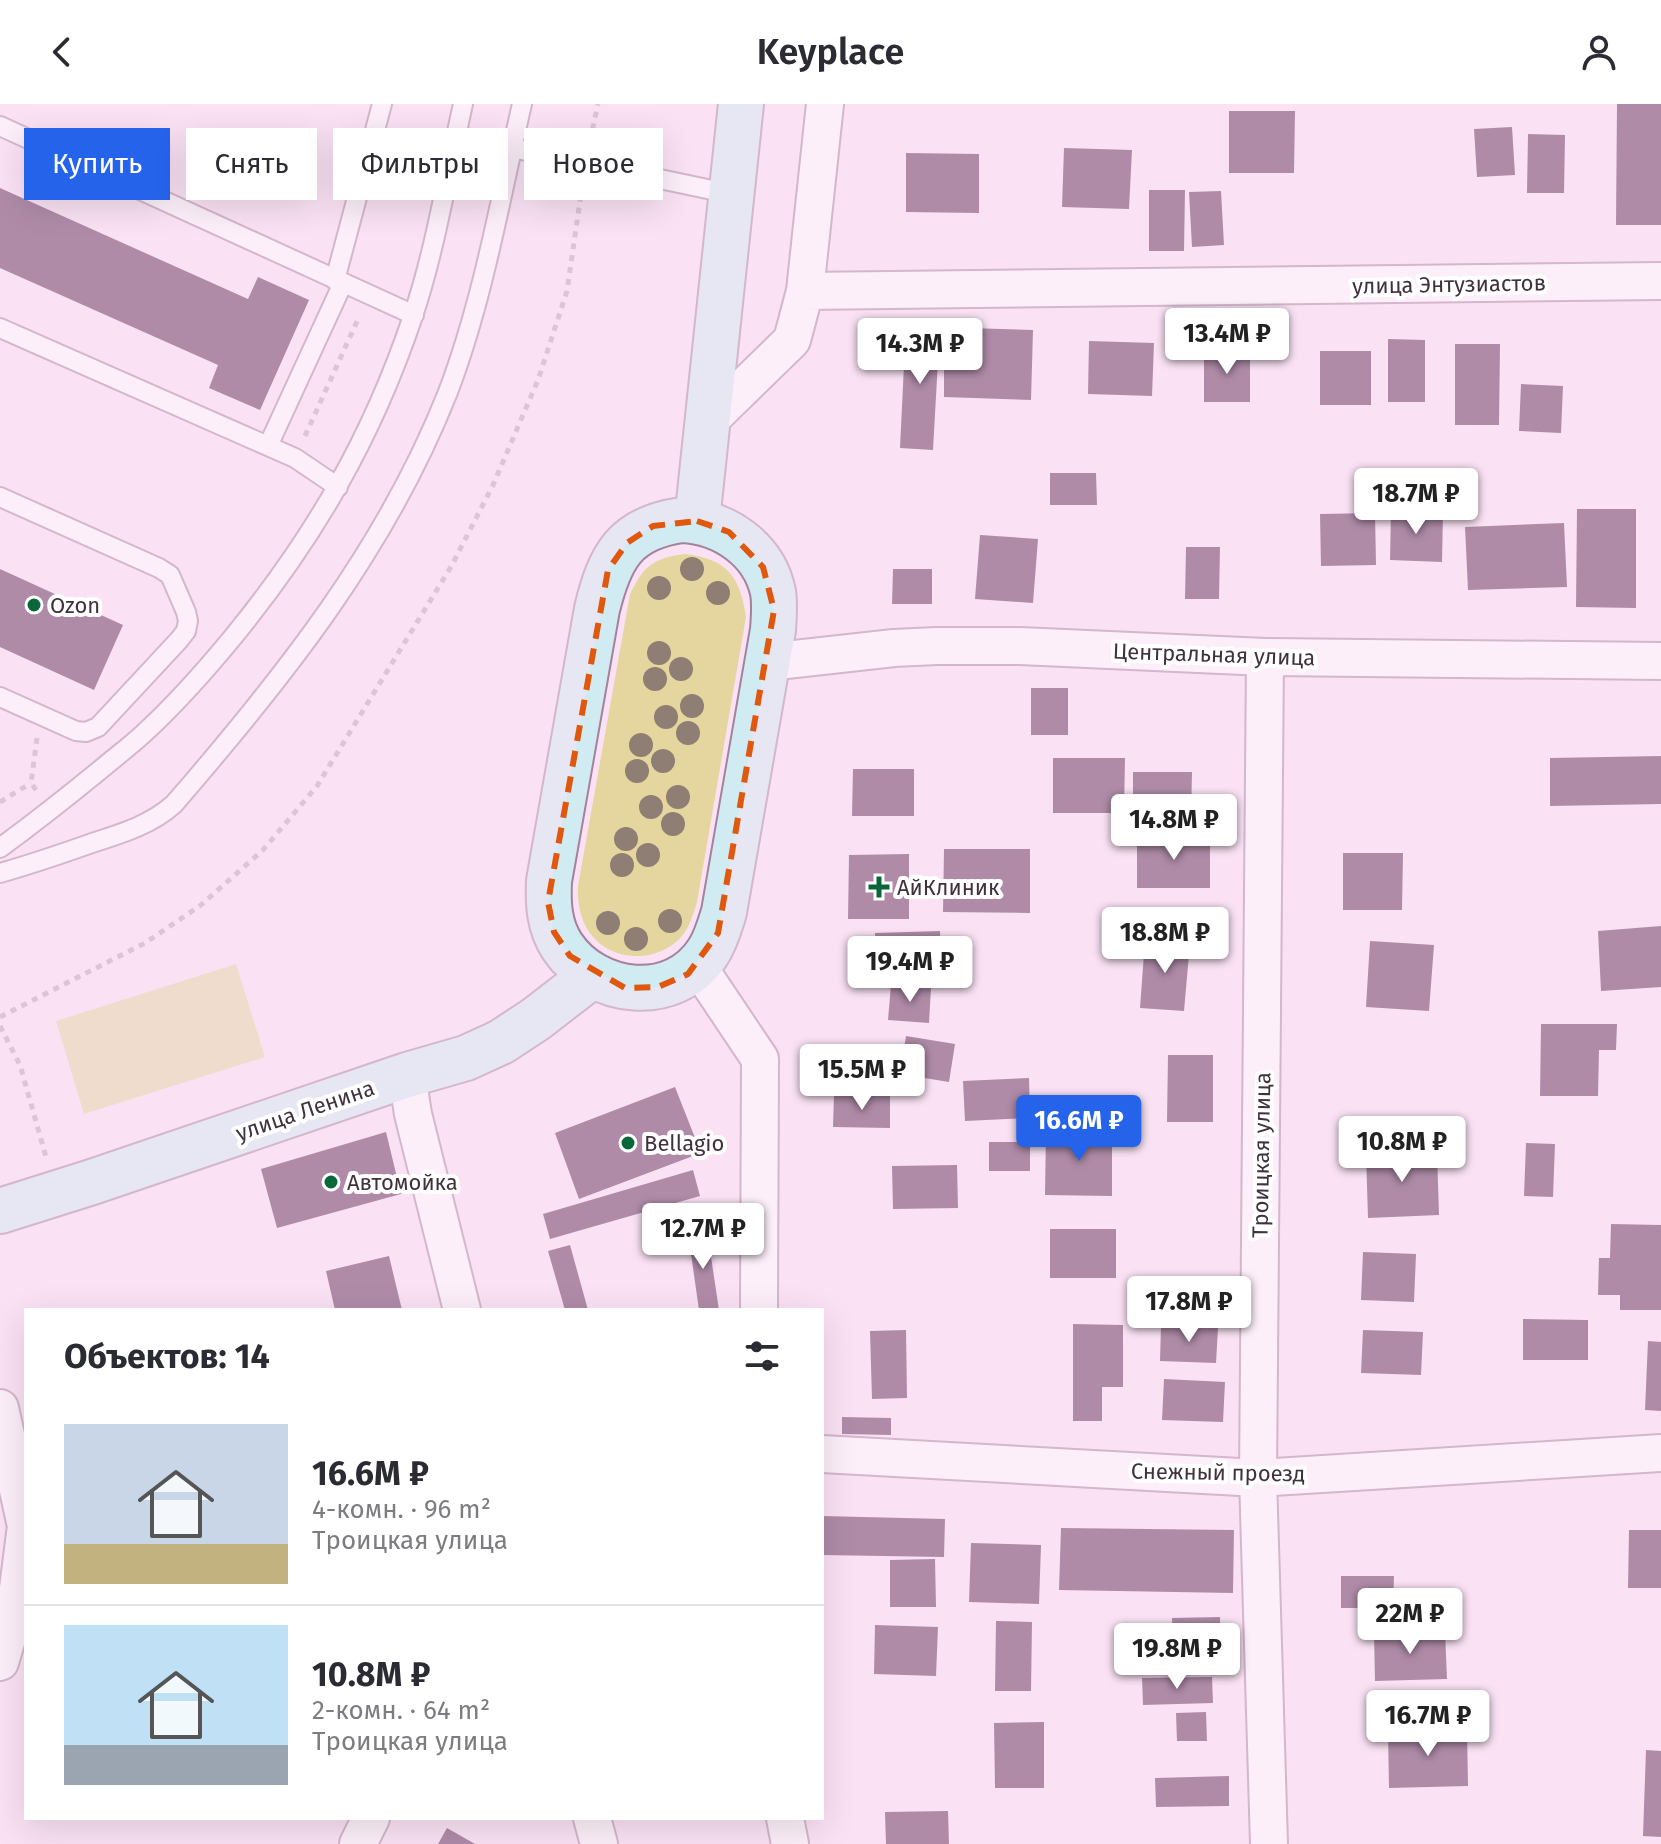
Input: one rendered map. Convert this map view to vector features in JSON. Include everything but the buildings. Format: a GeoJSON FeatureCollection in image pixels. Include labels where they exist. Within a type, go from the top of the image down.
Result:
{"type":"FeatureCollection","features":[{"type":"Feature","properties":{"kind":"street"},"geometry":{"type":"LineString","coordinates":[[697,521],[741,104]]}},
{"type":"Feature","properties":{"kind":"street"},"geometry":{"type":"LineString","coordinates":[[707,423],[792,340],[805,291],[825,104]]}},
{"type":"Feature","properties":{"kind":"street","name":"улица Энтузиастов"},"geometry":{"type":"LineString","coordinates":[[805,291],[1661,281]]}},
{"type":"Feature","properties":{"kind":"street"},"geometry":{"type":"LineString","coordinates":[[682,520],[697,521],[729,532],[751,550],[763,567],[773,594],[768,662],[718,933],[697,965],[688,974],[673,981],[642,989],[608,983],[580,967],[561,945],[550,919],[548,902],[549,881],[600,599],[608,570],[627,543],[653,526],[682,520]]}},
{"type":"Feature","properties":{"kind":"street","name":"Центральная улица"},"geometry":{"type":"LineString","coordinates":[[768,662],[937,646],[1020,646],[1265,657],[1661,661]]}},
{"type":"Feature","properties":{"kind":"street","name":"Троицкая улица"},"geometry":{"type":"LineString","coordinates":[[1265,657],[1258,1478],[1269,1844]]}},
{"type":"Feature","properties":{"kind":"street"},"geometry":{"type":"LineString","coordinates":[[697,965],[760,1059],[759,1308]]}},
{"type":"Feature","properties":{"kind":"street","name":"улица Ленина"},"geometry":{"type":"LineString","coordinates":[[0,1211],[466,1058],[501,1042],[593,975]]}},
{"type":"Feature","properties":{"kind":"street"},"geometry":{"type":"LineString","coordinates":[[407,1075],[413,1114],[462,1308]]}},
{"type":"Feature","properties":{"kind":"street"},"geometry":{"type":"LineString","coordinates":[[0,1408],[24,1517]]}},
{"type":"Feature","properties":{"kind":"street","name":"Снежный проезд"},"geometry":{"type":"LineString","coordinates":[[824,1454],[1258,1478],[1661,1453]]}},
{"type":"Feature","properties":{"kind":"street"},"geometry":{"type":"LineString","coordinates":[[0,1662],[15,1612],[24,1542]]}},
{"type":"Feature","properties":{"kind":"street"},"geometry":{"type":"LineString","coordinates":[[0,1673],[24,1678]]}},
{"type":"Feature","properties":{"kind":"street"},"geometry":{"type":"LineString","coordinates":[[358,1844],[370,1820]]}},
{"type":"Feature","properties":{"kind":"street"},"geometry":{"type":"LineString","coordinates":[[593,1820],[599,1844]]}},
{"type":"Feature","properties":{"kind":"street"},"geometry":{"type":"LineString","coordinates":[[785,1820],[790,1844]]}},
{"type":"Feature","properties":{"kind":"lane"},"geometry":{"type":"LineString","coordinates":[[458,128],[463,104]]}},
{"type":"Feature","properties":{"kind":"lane"},"geometry":{"type":"LineString","coordinates":[[0,873],[129,830],[164,814],[244,723],[349,581],[385,523],[431,431],[462,350],[478,297],[522,104]]}},
{"type":"Feature","properties":{"kind":"lane"},"geometry":{"type":"LineString","coordinates":[[268,446],[339,282],[378,105]]}},
{"type":"Feature","properties":{"kind":"lane"},"geometry":{"type":"LineString","coordinates":[[0,126],[414,315]]}},
{"type":"Feature","properties":{"kind":"lane"},"geometry":{"type":"LineString","coordinates":[[508,147],[524,150]]}},
{"type":"Feature","properties":{"kind":"lane"},"geometry":{"type":"LineString","coordinates":[[663,179],[732,194]]}},
{"type":"Feature","properties":{"kind":"lane"},"geometry":{"type":"LineString","coordinates":[[0,848],[141,736],[212,662],[298,552],[367,432],[395,366],[431,256],[443,200]]}},
{"type":"Feature","properties":{"kind":"lane"},"geometry":{"type":"LineString","coordinates":[[0,328],[295,458],[338,487]]}},
{"type":"Feature","properties":{"kind":"lane"},"geometry":{"type":"LineString","coordinates":[[0,497],[170,575],[188,621],[186,631],[179,640],[98,727],[86,732],[76,731],[0,697]]}},
{"type":"Feature","properties":{"kind":"path"},"geometry":{"type":"LineString","coordinates":[[593,128],[598,104]]}},
{"type":"Feature","properties":{"kind":"path"},"geometry":{"type":"LineString","coordinates":[[0,1017],[145,943],[201,905],[263,850],[317,786],[452,565],[493,485],[538,380],[567,291],[580,200]]}},
{"type":"Feature","properties":{"kind":"path"},"geometry":{"type":"LineString","coordinates":[[295,458],[369,295]]}},
{"type":"Feature","properties":{"kind":"path"},"geometry":{"type":"LineString","coordinates":[[40,715],[31,783],[49,812]]}},
{"type":"Feature","properties":{"kind":"path"},"geometry":{"type":"LineString","coordinates":[[0,802],[31,783]]}},
{"type":"Feature","properties":{"kind":"path"},"geometry":{"type":"LineString","coordinates":[[0,1026],[20,1065],[56,1194]]}},
{"type":"Feature","properties":{"kind":"highlighted area"},"geometry":{"type":"Polygon","coordinates":[[[697,521],[729,532],[763,567],[774,610],[718,933],[688,974],[658,987],[625,988],[570,956],[554,932],[548,902],[608,570],[627,543],[653,526],[697,521]]]}},
{"type":"Feature","properties":{"kind":"shaded area"},"geometry":{"type":"Polygon","coordinates":[[[685,554],[711,560],[729,572],[740,591],[746,617],[693,916],[685,932],[673,945],[650,955],[626,955],[614,952],[594,938],[581,914],[578,886],[630,594],[640,576],[651,565],[685,554]]]}},
{"type":"Feature","properties":{"kind":"shaded area"},"geometry":{"type":"Polygon","coordinates":[[[236,964],[265,1057],[84,1114],[56,1021],[236,964]]]}},
{"type":"Feature","properties":{"kind":"place","name":"Ozon"},"geometry":{"type":"Point","coordinates":[34,605]}},
{"type":"Feature","properties":{"kind":"place","name":"АйКлиник"},"geometry":{"type":"Point","coordinates":[879,887]}},
{"type":"Feature","properties":{"kind":"place","name":"Bellagio"},"geometry":{"type":"Point","coordinates":[628,1143]}},
{"type":"Feature","properties":{"kind":"place","name":"Автомойка"},"geometry":{"type":"Point","coordinates":[331,1182]}}]}
